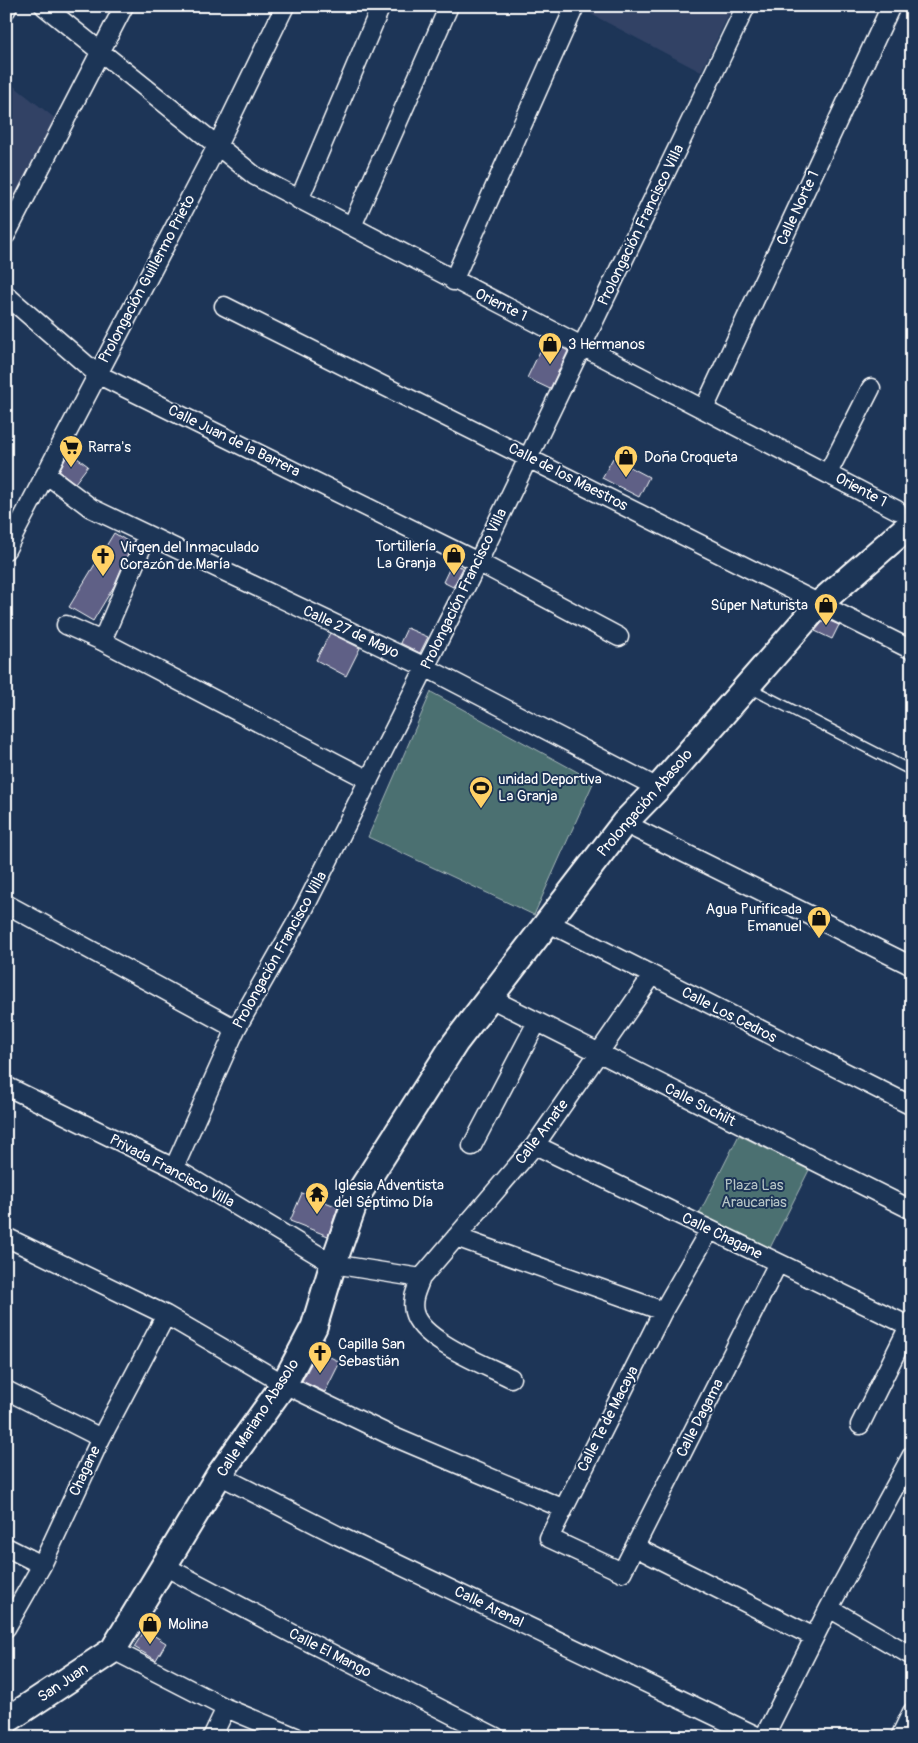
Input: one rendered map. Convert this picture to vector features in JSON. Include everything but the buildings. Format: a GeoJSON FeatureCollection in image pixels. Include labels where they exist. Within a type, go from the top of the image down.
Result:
{"type":"FeatureCollection","features":[{"type":"Feature","properties":{"kind":"street"},"geometry":{"type":"LineString","coordinates":[[6,10],[8,6]]}},
{"type":"Feature","properties":{"kind":"street","name":"Oriente 1"},"geometry":{"type":"LineString","coordinates":[[44,6],[255,176],[453,281],[583,345],[828,473],[904,517]]}},
{"type":"Feature","properties":{"kind":"street"},"geometry":{"type":"LineString","coordinates":[[6,236],[124,6]]}},
{"type":"Feature","properties":{"kind":"street","name":"Prolongación Guillermo Prieto"},"geometry":{"type":"LineString","coordinates":[[6,550],[217,146],[285,6]]}},
{"type":"Feature","properties":{"kind":"street"},"geometry":{"type":"LineString","coordinates":[[298,200],[381,6]]}},
{"type":"Feature","properties":{"kind":"street"},"geometry":{"type":"LineString","coordinates":[[352,226],[449,6]]}},
{"type":"Feature","properties":{"kind":"street"},"geometry":{"type":"LineString","coordinates":[[453,281],[575,6]]}},
{"type":"Feature","properties":{"kind":"street","name":"Prolongación Francisco Villa"},"geometry":{"type":"LineString","coordinates":[[174,1168],[236,1029],[304,909],[478,562],[746,6]]}},
{"type":"Feature","properties":{"kind":"street","name":"Calle Norte 1"},"geometry":{"type":"LineString","coordinates":[[704,409],[892,6]]}},
{"type":"Feature","properties":{"kind":"street","name":"Calle Juan de la Barrera"},"geometry":{"type":"LineString","coordinates":[[6,296],[97,374],[478,562],[619,638]]}},
{"type":"Feature","properties":{"kind":"street","name":"Calle de los Maestros"},"geometry":{"type":"LineString","coordinates":[[224,306],[912,650]]}},
{"type":"Feature","properties":{"kind":"street"},"geometry":{"type":"LineString","coordinates":[[828,473],[871,388]]}},
{"type":"Feature","properties":{"kind":"street","name":"Calle 27 de Mayo"},"geometry":{"type":"LineString","coordinates":[[46,474],[91,508],[425,667],[658,788]]}},
{"type":"Feature","properties":{"kind":"street"},"geometry":{"type":"LineString","coordinates":[[747,686],[820,603],[904,517]]}},
{"type":"Feature","properties":{"kind":"street"},"geometry":{"type":"LineString","coordinates":[[102,641],[148,535]]}},
{"type":"Feature","properties":{"kind":"street"},"geometry":{"type":"LineString","coordinates":[[66,625],[102,641],[369,780]]}},
{"type":"Feature","properties":{"kind":"street","name":"Prolongación Abasolo"},"geometry":{"type":"LineString","coordinates":[[490,998],[624,822],[658,788],[747,686]]}},
{"type":"Feature","properties":{"kind":"street"},"geometry":{"type":"LineString","coordinates":[[624,822],[910,962]]}},
{"type":"Feature","properties":{"kind":"street"},"geometry":{"type":"LineString","coordinates":[[6,904],[236,1029]]}},
{"type":"Feature","properties":{"kind":"street","name":"Calle Los Cedros"},"geometry":{"type":"LineString","coordinates":[[547,922],[912,1106]]}},
{"type":"Feature","properties":{"kind":"street","name":"Calle Amate"},"geometry":{"type":"LineString","coordinates":[[421,1278],[535,1144],[652,976]]}},
{"type":"Feature","properties":{"kind":"street","name":"Calle Suchilt"},"geometry":{"type":"LineString","coordinates":[[490,998],[912,1210]]}},
{"type":"Feature","properties":{"kind":"street","name":"Calle Mariano Abasolo"},"geometry":{"type":"LineString","coordinates":[[113,1650],[166,1566],[219,1475],[284,1384],[314,1327],[333,1264],[357,1196],[455,1043],[490,998]]}},
{"type":"Feature","properties":{"kind":"street"},"geometry":{"type":"LineString","coordinates":[[472,1146],[537,1022]]}},
{"type":"Feature","properties":{"kind":"street","name":"Privada Francisco Villa"},"geometry":{"type":"LineString","coordinates":[[6,1086],[174,1168],[333,1264]]}},
{"type":"Feature","properties":{"kind":"street","name":"Calle Chagane"},"geometry":{"type":"LineString","coordinates":[[535,1144],[708,1231],[910,1323]]}},
{"type":"Feature","properties":{"kind":"street","name":"Calle Te de Macaya"},"geometry":{"type":"LineString","coordinates":[[622,1572],[549,1538],[562,1508],[663,1311],[708,1231]]}},
{"type":"Feature","properties":{"kind":"street"},"geometry":{"type":"LineString","coordinates":[[456,1237],[663,1311]]}},
{"type":"Feature","properties":{"kind":"street"},"geometry":{"type":"LineString","coordinates":[[6,1238],[166,1314],[284,1384],[394,1438],[562,1508]]}},
{"type":"Feature","properties":{"kind":"street","name":"Calle Dagama"},"geometry":{"type":"LineString","coordinates":[[622,1572],[778,1263]]}},
{"type":"Feature","properties":{"kind":"street"},"geometry":{"type":"LineString","coordinates":[[333,1264],[421,1278],[413,1298],[414,1313],[425,1330],[454,1350],[511,1378]]}},
{"type":"Feature","properties":{"kind":"street","name":"Chagane"},"geometry":{"type":"LineString","coordinates":[[6,1628],[42,1565],[101,1438],[166,1314]]}},
{"type":"Feature","properties":{"kind":"street"},"geometry":{"type":"LineString","coordinates":[[860,1425],[910,1323]]}},
{"type":"Feature","properties":{"kind":"street"},"geometry":{"type":"LineString","coordinates":[[6,1390],[101,1438]]}},
{"type":"Feature","properties":{"kind":"street"},"geometry":{"type":"LineString","coordinates":[[764,1737],[829,1608],[912,1456]]}},
{"type":"Feature","properties":{"kind":"street","name":"Calle Arenal"},"geometry":{"type":"LineString","coordinates":[[219,1475],[346,1539],[759,1737]]}},
{"type":"Feature","properties":{"kind":"street"},"geometry":{"type":"LineString","coordinates":[[6,1547],[42,1565]]}},
{"type":"Feature","properties":{"kind":"street"},"geometry":{"type":"LineString","coordinates":[[635,1547],[814,1637]]}},
{"type":"Feature","properties":{"kind":"street","name":"Calle El Mango"},"geometry":{"type":"LineString","coordinates":[[166,1566],[293,1634],[496,1737]]}},
{"type":"Feature","properties":{"kind":"street"},"geometry":{"type":"LineString","coordinates":[[829,1608],[912,1656]]}},
{"type":"Feature","properties":{"kind":"street"},"geometry":{"type":"LineString","coordinates":[[113,1650],[226,1708],[296,1737]]}},
{"type":"Feature","properties":{"kind":"street","name":"San Juan"},"geometry":{"type":"LineString","coordinates":[[9,1717],[113,1650]]}},
{"type":"Feature","properties":{"kind":"street"},"geometry":{"type":"LineString","coordinates":[[212,1737],[226,1708]]}},
{"type":"Feature","properties":{"kind":"street"},"geometry":{"type":"LineString","coordinates":[[900,1737],[912,1712]]}},
{"type":"Feature","properties":{"kind":"lane"},"geometry":{"type":"LineString","coordinates":[[747,686],[912,771]]}},
{"type":"Feature","properties":{"kind":"shaded area"},"geometry":{"type":"Polygon","coordinates":[[[591,6],[733,6],[701,72],[589,13],[591,6]]]}},
{"type":"Feature","properties":{"kind":"shaded area"},"geometry":{"type":"Polygon","coordinates":[[[6,80],[56,119],[6,217],[6,80]]]}},
{"type":"Feature","properties":{"kind":"green space","name":"unidad Deportiva La Granja"},"geometry":{"type":"Polygon","coordinates":[[[431,692],[594,781],[534,915],[368,837],[431,692]]]}},
{"type":"Feature","properties":{"kind":"green space","name":"Plaza Las Araucarias"},"geometry":{"type":"Polygon","coordinates":[[[739,1135],[809,1170],[768,1252],[698,1216],[739,1135]]]}},
{"type":"Feature","properties":{"kind":"place","name":"3 Hermanos"},"geometry":{"type":"Point","coordinates":[550,365]}},
{"type":"Feature","properties":{"kind":"place","name":"Rarra's"},"geometry":{"type":"Point","coordinates":[71,468]}},
{"type":"Feature","properties":{"kind":"place","name":"Doña Croqueta"},"geometry":{"type":"Point","coordinates":[626,478]}},
{"type":"Feature","properties":{"kind":"place","name":"Tortillería La Granja"},"geometry":{"type":"Point","coordinates":[454,576]}},
{"type":"Feature","properties":{"kind":"place","name":"Virgen del Inmaculado Corazón de María"},"geometry":{"type":"Point","coordinates":[103,577]}},
{"type":"Feature","properties":{"kind":"place","name":"Súper Naturista"},"geometry":{"type":"Point","coordinates":[826,626]}},
{"type":"Feature","properties":{"kind":"place","name":"unidad Deportiva La Granja"},"geometry":{"type":"Point","coordinates":[481,809]}},
{"type":"Feature","properties":{"kind":"place","name":"Agua Purificada Emanuel"},"geometry":{"type":"Point","coordinates":[819,939]}},
{"type":"Feature","properties":{"kind":"place","name":"Iglesia Adventista del Séptimo Día"},"geometry":{"type":"Point","coordinates":[317,1215]}},
{"type":"Feature","properties":{"kind":"place","name":"Capilla San Sebastián"},"geometry":{"type":"Point","coordinates":[320,1374]}},
{"type":"Feature","properties":{"kind":"place","name":"Molina"},"geometry":{"type":"Point","coordinates":[150,1645]}}]}
